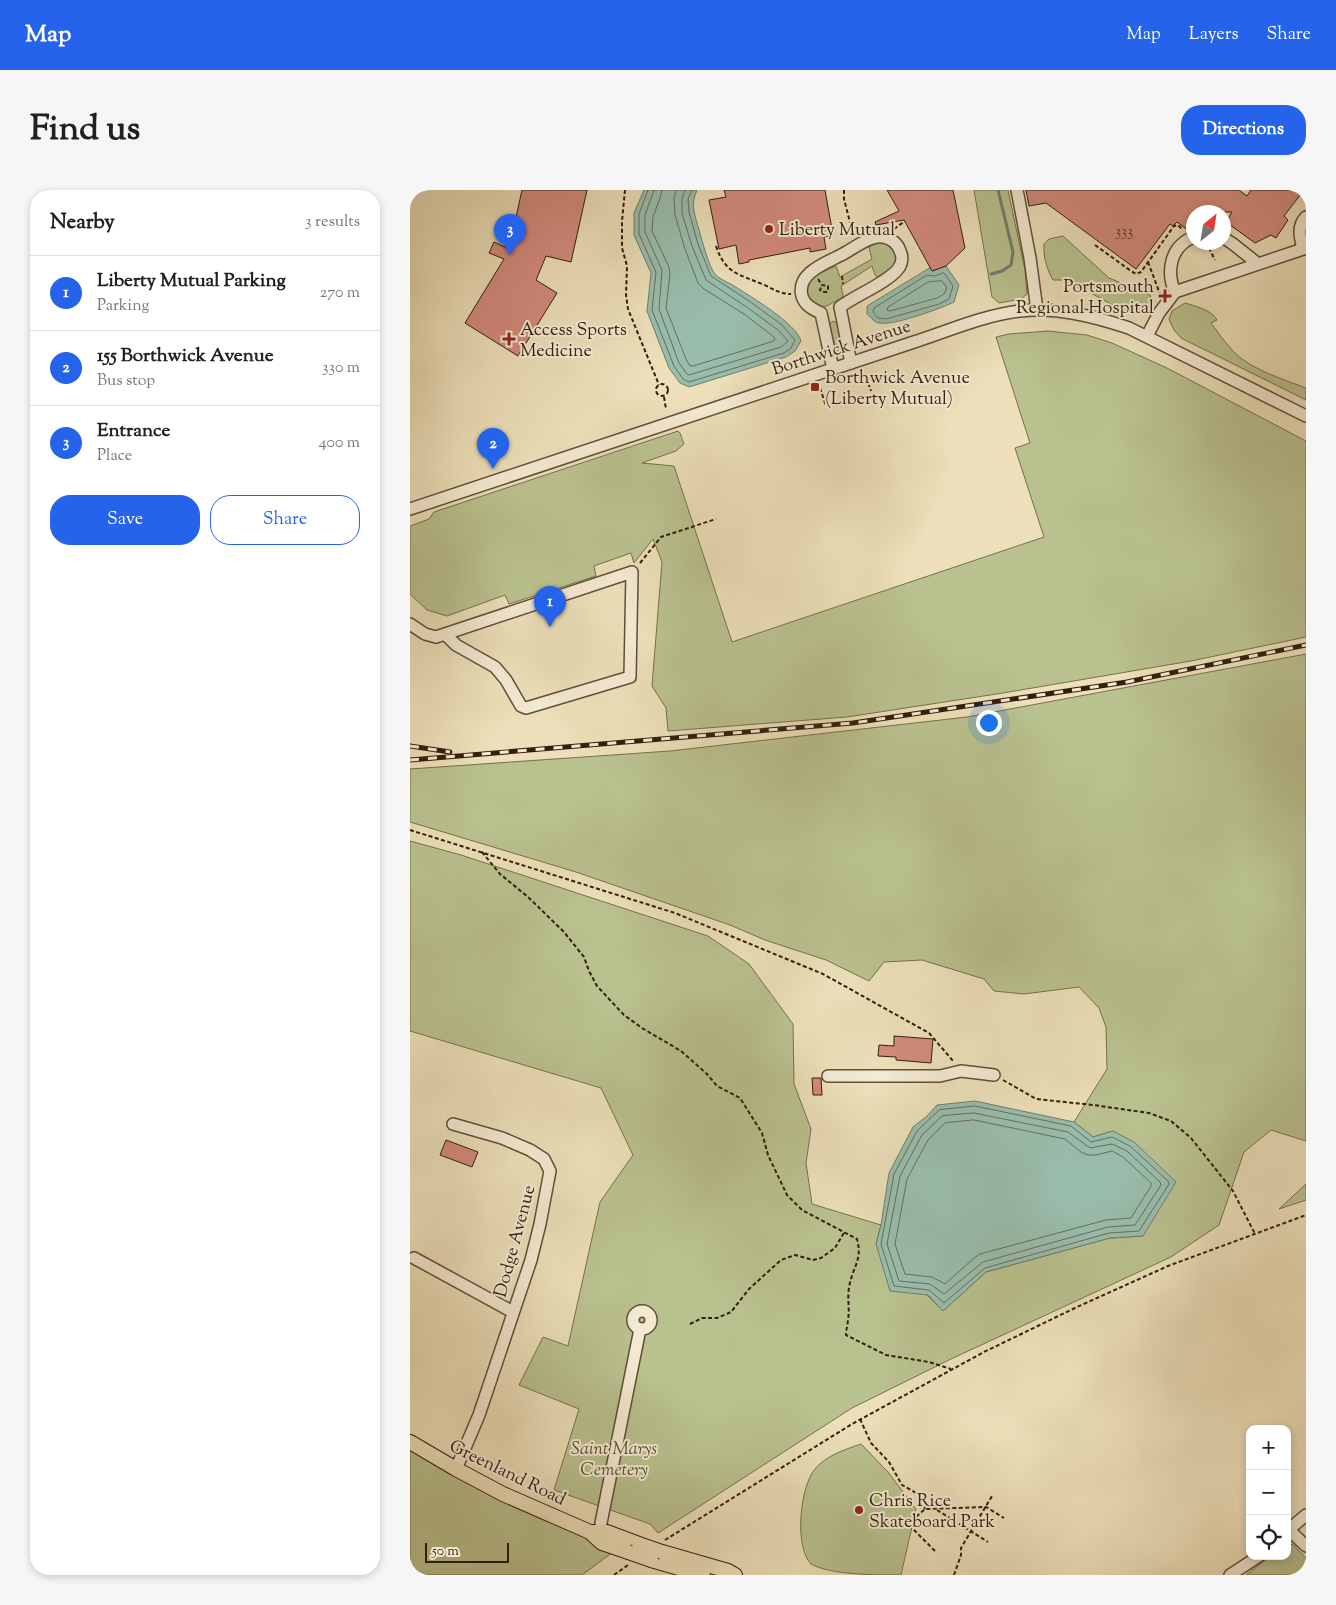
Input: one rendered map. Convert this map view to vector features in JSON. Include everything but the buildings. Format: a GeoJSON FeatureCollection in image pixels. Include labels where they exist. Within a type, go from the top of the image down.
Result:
{"type":"FeatureCollection","features":[{"type":"Feature","properties":{"kind":"main road","name":"Greenland Road"},"geometry":{"type":"LineString","coordinates":[[410,1442],[456,1469],[529,1506],[595,1528],[602,1543],[632,1553],[657,1552],[728,1570],[735,1575]]}},
{"type":"Feature","properties":{"kind":"main road","name":"Greenland Road"},"geometry":{"type":"LineString","coordinates":[[657,1552],[704,1575]]}},
{"type":"Feature","properties":{"kind":"street"},"geometry":{"type":"LineString","coordinates":[[1017,190],[1030,258],[1037,310]]}},
{"type":"Feature","properties":{"kind":"street"},"geometry":{"type":"LineString","coordinates":[[1147,336],[1159,313],[1175,292],[1304,248],[1300,230],[1301,224],[1306,217]]}},
{"type":"Feature","properties":{"kind":"street"},"geometry":{"type":"LineString","coordinates":[[883,237],[894,242],[898,246],[902,262],[896,271],[840,307],[821,313],[808,306],[802,293],[803,280],[813,271],[872,239],[883,237]]}},
{"type":"Feature","properties":{"kind":"street"},"geometry":{"type":"LineString","coordinates":[[1175,292],[1171,284],[1170,266],[1186,238]]}},
{"type":"Feature","properties":{"kind":"street"},"geometry":{"type":"LineString","coordinates":[[1231,243],[1257,263]]}},
{"type":"Feature","properties":{"kind":"street"},"geometry":{"type":"LineString","coordinates":[[840,307],[851,363]]}},
{"type":"Feature","properties":{"kind":"street","name":"Borthwick Avenue"},"geometry":{"type":"LineString","coordinates":[[410,509],[985,319],[1019,311],[1037,310],[1090,316],[1128,328],[1306,416]]}},
{"type":"Feature","properties":{"kind":"street"},"geometry":{"type":"LineString","coordinates":[[821,313],[833,369]]}},
{"type":"Feature","properties":{"kind":"street"},"geometry":{"type":"LineString","coordinates":[[410,624],[428,636],[445,634],[632,572],[630,677],[526,708],[521,706],[506,680],[495,667],[456,645],[445,634]]}},
{"type":"Feature","properties":{"kind":"street"},"geometry":{"type":"LineString","coordinates":[[828,1076],[940,1076],[961,1071],[994,1075]]}},
{"type":"Feature","properties":{"kind":"street","name":"Dodge Avenue"},"geometry":{"type":"LineString","coordinates":[[453,1124],[502,1138],[530,1150],[544,1159],[550,1171],[531,1260],[479,1415],[456,1469]]}},
{"type":"Feature","properties":{"kind":"street","name":"Dodge Avenue"},"geometry":{"type":"LineString","coordinates":[[414,1258],[513,1312]]}},
{"type":"Feature","properties":{"kind":"street"},"geometry":{"type":"LineString","coordinates":[[595,1528],[640,1329]]}},
{"type":"Feature","properties":{"kind":"street"},"geometry":{"type":"LineString","coordinates":[[1291,1528],[1306,1515]]}},
{"type":"Feature","properties":{"kind":"street"},"geometry":{"type":"LineString","coordinates":[[1291,1533],[1306,1546]]}},
{"type":"Feature","properties":{"kind":"street"},"geometry":{"type":"LineString","coordinates":[[1230,1575],[1253,1560]]}},
{"type":"Feature","properties":{"kind":"path"},"geometry":{"type":"LineString","coordinates":[[625,190],[622,248],[627,266],[626,295],[628,309],[659,385]]}},
{"type":"Feature","properties":{"kind":"path"},"geometry":{"type":"LineString","coordinates":[[844,190],[844,199],[855,239]]}},
{"type":"Feature","properties":{"kind":"path"},"geometry":{"type":"LineString","coordinates":[[891,231],[905,221]]}},
{"type":"Feature","properties":{"kind":"path"},"geometry":{"type":"LineString","coordinates":[[1095,245],[1133,273],[1141,272],[1174,226],[1178,225],[1186,232]]}},
{"type":"Feature","properties":{"kind":"path"},"geometry":{"type":"LineString","coordinates":[[716,246],[721,260],[730,270],[783,294],[793,294]]}},
{"type":"Feature","properties":{"kind":"path"},"geometry":{"type":"LineString","coordinates":[[1210,250],[1215,260]]}},
{"type":"Feature","properties":{"kind":"path"},"geometry":{"type":"LineString","coordinates":[[1148,262],[1160,296]]}},
{"type":"Feature","properties":{"kind":"path"},"geometry":{"type":"LineString","coordinates":[[813,271],[822,285]]}},
{"type":"Feature","properties":{"kind":"path"},"geometry":{"type":"LineString","coordinates":[[842,276],[843,284]]}},
{"type":"Feature","properties":{"kind":"path"},"geometry":{"type":"LineString","coordinates":[[866,376],[871,391]]}},
{"type":"Feature","properties":{"kind":"path"},"geometry":{"type":"LineString","coordinates":[[665,384],[668,389],[667,395],[664,396],[658,395],[656,392],[656,388],[659,385],[665,384]]}},
{"type":"Feature","properties":{"kind":"path"},"geometry":{"type":"LineString","coordinates":[[820,388],[826,406]]}},
{"type":"Feature","properties":{"kind":"path"},"geometry":{"type":"LineString","coordinates":[[664,396],[666,409]]}},
{"type":"Feature","properties":{"kind":"path"},"geometry":{"type":"LineString","coordinates":[[632,572],[661,537],[716,519]]}},
{"type":"Feature","properties":{"kind":"path"},"geometry":{"type":"LineString","coordinates":[[410,830],[675,913],[823,974],[929,1033],[961,1071]]}},
{"type":"Feature","properties":{"kind":"path"},"geometry":{"type":"LineString","coordinates":[[482,852],[500,874],[528,897],[564,932],[584,958],[597,986],[608,1000],[642,1028],[681,1051],[717,1086],[740,1098],[762,1133],[768,1155],[787,1195],[802,1210],[857,1239],[859,1260],[851,1276],[849,1318],[846,1335],[886,1355],[929,1362],[951,1369]]}},
{"type":"Feature","properties":{"kind":"path"},"geometry":{"type":"LineString","coordinates":[[994,1075],[1036,1100],[1149,1112],[1171,1121],[1190,1138],[1233,1191],[1255,1234]]}},
{"type":"Feature","properties":{"kind":"path"},"geometry":{"type":"LineString","coordinates":[[657,1552],[860,1419],[951,1369],[1124,1285],[1168,1266],[1306,1215]]}},
{"type":"Feature","properties":{"kind":"path"},"geometry":{"type":"LineString","coordinates":[[690,1324],[702,1318],[717,1318],[731,1312],[750,1289],[781,1260],[795,1255],[813,1260],[821,1258],[835,1248],[845,1231]]}},
{"type":"Feature","properties":{"kind":"path"},"geometry":{"type":"LineString","coordinates":[[860,1419],[871,1444],[889,1462],[902,1485],[918,1494],[925,1509]]}},
{"type":"Feature","properties":{"kind":"path"},"geometry":{"type":"LineString","coordinates":[[954,1575],[962,1555],[961,1548],[992,1496]]}},
{"type":"Feature","properties":{"kind":"path"},"geometry":{"type":"LineString","coordinates":[[936,1551],[911,1527],[916,1516],[925,1509],[986,1508],[1004,1518]]}},
{"type":"Feature","properties":{"kind":"path"},"geometry":{"type":"LineString","coordinates":[[936,1509],[988,1542]]}},
{"type":"Feature","properties":{"kind":"path"},"geometry":{"type":"LineString","coordinates":[[614,1575],[632,1553]]}},
{"type":"Feature","properties":{"kind":"green space"},"geometry":{"type":"Polygon","coordinates":[[[974,190],[1008,190],[1025,270],[1027,294],[1021,299],[999,303],[992,297],[974,190]]]}},
{"type":"Feature","properties":{"kind":"green space"},"geometry":{"type":"Polygon","coordinates":[[[1063,236],[1109,278],[1150,295],[1152,300],[1150,306],[1127,313],[1089,292],[1062,280],[1053,280],[1046,263],[1044,244],[1049,239],[1063,236]]]}},
{"type":"Feature","properties":{"kind":"green space"},"geometry":{"type":"Polygon","coordinates":[[[877,243],[888,245],[892,249],[896,259],[892,268],[877,277],[872,266],[841,286],[842,298],[824,307],[815,306],[812,303],[807,295],[807,286],[811,279],[836,266],[840,277],[872,259],[869,248],[877,243]]]}},
{"type":"Feature","properties":{"kind":"green space"},"geometry":{"type":"Polygon","coordinates":[[[1185,303],[1203,309],[1215,317],[1217,320],[1211,323],[1229,347],[1249,364],[1306,388],[1306,400],[1181,338],[1174,330],[1169,319],[1172,311],[1185,303]]]}},
{"type":"Feature","properties":{"kind":"green space"},"geometry":{"type":"Polygon","coordinates":[[[833,321],[838,324],[843,349],[834,351],[828,325],[833,321]]]}},
{"type":"Feature","properties":{"kind":"green space"},"geometry":{"type":"Polygon","coordinates":[[[1048,331],[1087,335],[1112,343],[1167,368],[1306,441],[1306,637],[1191,661],[847,717],[668,731],[666,708],[652,686],[662,562],[653,539],[634,563],[631,553],[594,566],[596,576],[509,604],[505,595],[447,616],[427,610],[410,594],[410,526],[429,519],[434,512],[678,431],[684,444],[676,451],[642,463],[674,466],[732,642],[1044,537],[1015,448],[1030,443],[996,337],[1048,331]]]}},
{"type":"Feature","properties":{"kind":"green space","name":"Saint Marys Cemetery"},"geometry":{"type":"Polygon","coordinates":[[[1306,654],[1306,1141],[1271,1130],[1244,1152],[1219,1225],[1171,1257],[951,1359],[852,1408],[658,1533],[650,1524],[554,1490],[579,1409],[519,1385],[543,1337],[568,1346],[600,1202],[633,1155],[601,1088],[410,1031],[410,841],[461,855],[708,936],[749,964],[793,1024],[794,1084],[811,1129],[806,1163],[812,1204],[881,1225],[876,1244],[943,1311],[986,1272],[1110,1238],[1143,1236],[1113,1131],[1093,1137],[1074,1122],[1107,1069],[1106,1027],[1099,1008],[1079,987],[1024,994],[994,991],[984,979],[922,960],[884,962],[869,981],[826,960],[765,940],[730,925],[576,872],[410,822],[410,769],[670,751],[967,717],[1306,654]]]}},
{"type":"Feature","properties":{"kind":"green space"},"geometry":{"type":"Polygon","coordinates":[[[1306,1184],[1306,1200],[1279,1209],[1306,1184]]]}},
{"type":"Feature","properties":{"kind":"green space"},"geometry":{"type":"Polygon","coordinates":[[[410,1436],[494,1486],[621,1546],[582,1575],[410,1575],[410,1436]]]}},
{"type":"Feature","properties":{"kind":"green space","name":"Chris Rice Skateboard Park"},"geometry":{"type":"Polygon","coordinates":[[[861,1444],[888,1472],[916,1509],[901,1575],[854,1574],[819,1568],[811,1564],[802,1544],[801,1516],[810,1477],[815,1469],[825,1460],[861,1444]]]}},
{"type":"Feature","properties":{"kind":"green space"},"geometry":{"type":"Polygon","coordinates":[[[1291,1544],[1306,1558],[1306,1575],[1246,1575],[1265,1560],[1291,1560],[1291,1544]]]}},
{"type":"Feature","properties":{"kind":"water"},"geometry":{"type":"Polygon","coordinates":[[[644,190],[697,190],[694,200],[695,215],[713,271],[719,277],[761,303],[791,327],[798,334],[801,341],[795,351],[786,357],[689,387],[680,383],[669,368],[647,311],[651,273],[634,235],[634,213],[644,190]]]}},
{"type":"Feature","properties":{"kind":"water"},"geometry":{"type":"Polygon","coordinates":[[[946,266],[959,285],[954,302],[895,322],[876,322],[867,314],[867,306],[931,267],[933,271],[946,266]]]}},
{"type":"Feature","properties":{"kind":"water"},"geometry":{"type":"Polygon","coordinates":[[[975,1101],[1074,1122],[1093,1137],[1113,1131],[1134,1142],[1176,1182],[1143,1236],[1110,1238],[986,1272],[943,1311],[928,1295],[890,1291],[876,1244],[889,1173],[913,1127],[937,1105],[975,1101]]]}},
{"type":"Feature","properties":{"kind":"waterway"},"geometry":{"type":"LineString","coordinates":[[991,274],[1002,271],[1011,265],[1013,252],[998,190]]}},
{"type":"Feature","properties":{"kind":"railway"},"geometry":{"type":"LineString","coordinates":[[410,760],[853,723],[1127,682],[1306,645]]}},
{"type":"Feature","properties":{"kind":"railway"},"geometry":{"type":"LineString","coordinates":[[410,746],[450,752]]}},
{"type":"Feature","properties":{"kind":"place","name":"Liberty Mutual"},"geometry":{"type":"Point","coordinates":[769,229]}},
{"type":"Feature","properties":{"kind":"place","name":"Entrance"},"geometry":{"type":"Point","coordinates":[510,255]}},
{"type":"Feature","properties":{"kind":"place","name":"Portsmouth Regional Hospital"},"geometry":{"type":"Point","coordinates":[1165,296]}},
{"type":"Feature","properties":{"kind":"place","name":"Access Sports Medicine"},"geometry":{"type":"Point","coordinates":[509,339]}},
{"type":"Feature","properties":{"kind":"place","name":"Borthwick Avenue (Liberty Mutual)"},"geometry":{"type":"Point","coordinates":[815,387]}},
{"type":"Feature","properties":{"kind":"place","name":"155 Borthwick Avenue"},"geometry":{"type":"Point","coordinates":[493,469]}},
{"type":"Feature","properties":{"kind":"place","name":"Liberty Mutual Parking"},"geometry":{"type":"Point","coordinates":[550,627]}},
{"type":"Feature","properties":{"kind":"place","name":"Chris Rice Skateboard Park"},"geometry":{"type":"Point","coordinates":[859,1510]}}]}
